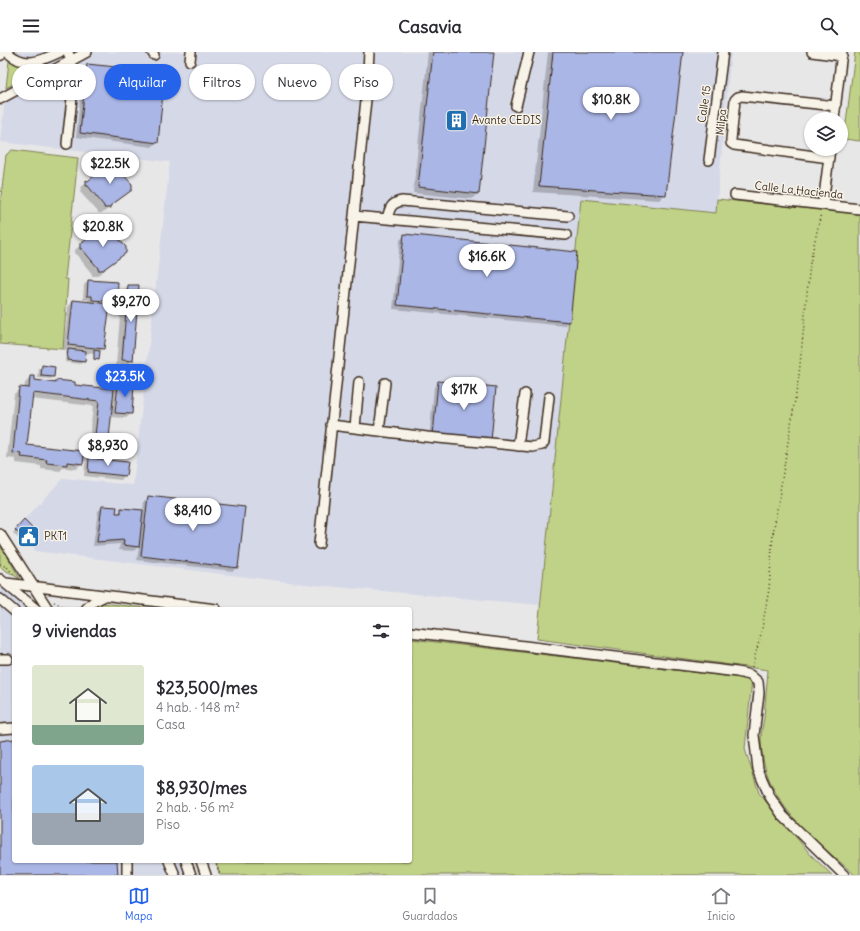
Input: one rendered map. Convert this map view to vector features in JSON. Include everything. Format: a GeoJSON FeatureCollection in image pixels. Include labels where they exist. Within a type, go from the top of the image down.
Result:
{"type":"FeatureCollection","features":[{"type":"Feature","properties":{"kind":"street"},"geometry":{"type":"LineString","coordinates":[[7,52],[12,57],[20,61],[34,62],[41,61],[60,52]]}},
{"type":"Feature","properties":{"kind":"street"},"geometry":{"type":"LineString","coordinates":[[67,144],[72,88],[71,61],[68,52]]}},
{"type":"Feature","properties":{"kind":"street"},"geometry":{"type":"LineString","coordinates":[[0,99],[88,52]]}},
{"type":"Feature","properties":{"kind":"street"},"geometry":{"type":"LineString","coordinates":[[319,544],[367,90],[369,52]]}},
{"type":"Feature","properties":{"kind":"street"},"geometry":{"type":"LineString","coordinates":[[516,106],[529,52]]}},
{"type":"Feature","properties":{"kind":"street","name":"Calle 15"},"geometry":{"type":"LineString","coordinates":[[709,160],[723,52]]}},
{"type":"Feature","properties":{"kind":"street"},"geometry":{"type":"LineString","coordinates":[[812,52],[842,54],[835,112]]}},
{"type":"Feature","properties":{"kind":"street","name":"Milpa"},"geometry":{"type":"LineString","coordinates":[[804,151],[734,145],[731,143],[730,140],[735,100],[742,96],[836,106]]}},
{"type":"Feature","properties":{"kind":"street"},"geometry":{"type":"LineString","coordinates":[[824,204],[830,156]]}},
{"type":"Feature","properties":{"kind":"street","name":"Calle La Hacienda"},"geometry":{"type":"LineString","coordinates":[[735,195],[860,209]]}},
{"type":"Feature","properties":{"kind":"street"},"geometry":{"type":"LineString","coordinates":[[387,218],[391,207],[395,202],[402,201],[568,216]]}},
{"type":"Feature","properties":{"kind":"street"},"geometry":{"type":"LineString","coordinates":[[354,216],[566,235]]}},
{"type":"Feature","properties":{"kind":"street"},"geometry":{"type":"LineString","coordinates":[[355,428],[359,382]]}},
{"type":"Feature","properties":{"kind":"street"},"geometry":{"type":"LineString","coordinates":[[379,431],[385,384]]}},
{"type":"Feature","properties":{"kind":"street"},"geometry":{"type":"LineString","coordinates":[[518,446],[525,394]]}},
{"type":"Feature","properties":{"kind":"street"},"geometry":{"type":"LineString","coordinates":[[331,425],[518,446],[542,446],[545,435],[549,396]]}},
{"type":"Feature","properties":{"kind":"street"},"geometry":{"type":"LineString","coordinates":[[0,534],[47,607]]}},
{"type":"Feature","properties":{"kind":"street"},"geometry":{"type":"LineString","coordinates":[[3,581],[35,587],[199,607]]}},
{"type":"Feature","properties":{"kind":"street"},"geometry":{"type":"LineString","coordinates":[[3,581],[34,607]]}},
{"type":"Feature","properties":{"kind":"street"},"geometry":{"type":"LineString","coordinates":[[88,607],[93,602],[105,596]]}},
{"type":"Feature","properties":{"kind":"street"},"geometry":{"type":"LineString","coordinates":[[0,599],[12,609]]}},
{"type":"Feature","properties":{"kind":"street"},"geometry":{"type":"LineString","coordinates":[[412,632],[730,671],[750,675],[758,682],[759,692],[754,736],[755,752],[758,769],[768,791],[783,816],[844,875]]}},
{"type":"Feature","properties":{"kind":"street"},"geometry":{"type":"LineString","coordinates":[[0,729],[12,728]]}},
{"type":"Feature","properties":{"kind":"street"},"geometry":{"type":"LineString","coordinates":[[127,863],[127,875]]}},
{"type":"Feature","properties":{"kind":"street"},"geometry":{"type":"LineString","coordinates":[[170,863],[174,875]]}},
{"type":"Feature","properties":{"kind":"street"},"geometry":{"type":"LineString","coordinates":[[187,863],[191,875]]}},
{"type":"Feature","properties":{"kind":"street"},"geometry":{"type":"LineString","coordinates":[[195,875],[196,863]]}},
{"type":"Feature","properties":{"kind":"street"},"geometry":{"type":"LineString","coordinates":[[202,863],[206,875]]}},
{"type":"Feature","properties":{"kind":"path"},"geometry":{"type":"LineString","coordinates":[[750,675],[761,634],[769,588],[773,534],[799,375],[810,263],[824,204]]}},
{"type":"Feature","properties":{"kind":"path"},"geometry":{"type":"LineString","coordinates":[[216,863],[220,875]]}},
{"type":"Feature","properties":{"kind":"shaded area"},"geometry":{"type":"Polygon","coordinates":[[[10,52],[731,52],[716,213],[581,200],[540,605],[313,585],[34,551],[35,531],[24,520],[63,478],[133,485],[170,162],[0,142],[10,52]]]}},
{"type":"Feature","properties":{"kind":"shaded area"},"geometry":{"type":"Polygon","coordinates":[[[0,584],[27,607],[12,607],[12,863],[185,863],[190,875],[0,875],[0,584]]]}},
{"type":"Feature","properties":{"kind":"green space"},"geometry":{"type":"Polygon","coordinates":[[[855,52],[860,52],[860,141],[848,140],[847,112],[855,52]]]}},
{"type":"Feature","properties":{"kind":"green space"},"geometry":{"type":"Polygon","coordinates":[[[9,61],[38,64],[12,64],[12,85],[6,88],[9,61]]]}},
{"type":"Feature","properties":{"kind":"green space"},"geometry":{"type":"Polygon","coordinates":[[[12,150],[78,158],[65,279],[68,279],[63,349],[0,344],[0,204],[6,155],[12,150]]]}},
{"type":"Feature","properties":{"kind":"green space"},"geometry":{"type":"Polygon","coordinates":[[[581,199],[716,213],[717,199],[860,214],[860,875],[855,875],[807,832],[780,800],[770,781],[764,761],[761,739],[768,670],[537,639],[581,199]]]}},
{"type":"Feature","properties":{"kind":"green space"},"geometry":{"type":"Polygon","coordinates":[[[0,546],[9,559],[20,579],[0,567],[0,546]]]}},
{"type":"Feature","properties":{"kind":"green space"},"geometry":{"type":"Polygon","coordinates":[[[102,603],[137,607],[100,607],[102,603]]]}},
{"type":"Feature","properties":{"kind":"green space"},"geometry":{"type":"Polygon","coordinates":[[[412,639],[752,679],[745,749],[759,793],[811,855],[832,875],[220,875],[216,863],[412,863],[412,639]]]}},
{"type":"Feature","properties":{"kind":"building","name":"Avante CEDIS"},"geometry":{"type":"Polygon","coordinates":[[[433,52],[494,52],[479,194],[418,187],[433,52]]]}},
{"type":"Feature","properties":{"kind":"building"},"geometry":{"type":"Polygon","coordinates":[[[553,52],[683,52],[666,195],[539,186],[553,52]]]}},
{"type":"Feature","properties":{"kind":"building"},"geometry":{"type":"Polygon","coordinates":[[[96,65],[104,66],[104,100],[162,100],[158,143],[80,133],[83,100],[96,100],[96,65]]]}},
{"type":"Feature","properties":{"kind":"building"},"geometry":{"type":"Polygon","coordinates":[[[108,163],[114,163],[114,165],[132,184],[132,190],[110,206],[110,208],[104,208],[88,186],[86,186],[86,180],[88,181],[108,163]]]}},
{"type":"Feature","properties":{"kind":"building"},"geometry":{"type":"Polygon","coordinates":[[[101,225],[108,225],[108,227],[126,247],[126,253],[104,270],[98,270],[98,268],[82,249],[80,249],[80,243],[82,243],[101,227],[101,225]]]}},
{"type":"Feature","properties":{"kind":"building"},"geometry":{"type":"Polygon","coordinates":[[[404,234],[577,252],[570,322],[397,305],[404,234]]]}},
{"type":"Feature","properties":{"kind":"building"},"geometry":{"type":"Polygon","coordinates":[[[88,280],[118,282],[117,302],[92,300],[92,296],[87,296],[88,280]]]}},
{"type":"Feature","properties":{"kind":"building"},"geometry":{"type":"Polygon","coordinates":[[[128,285],[139,285],[133,361],[122,360],[128,285]]]}},
{"type":"Feature","properties":{"kind":"building"},"geometry":{"type":"Polygon","coordinates":[[[73,300],[110,304],[104,349],[68,345],[73,300]]]}},
{"type":"Feature","properties":{"kind":"building"},"geometry":{"type":"Polygon","coordinates":[[[68,349],[86,351],[85,362],[67,360],[68,349]]]}},
{"type":"Feature","properties":{"kind":"building"},"geometry":{"type":"Polygon","coordinates":[[[94,350],[100,351],[99,360],[94,359],[94,350]]]}},
{"type":"Feature","properties":{"kind":"building"},"geometry":{"type":"Polygon","coordinates":[[[42,365],[55,367],[54,377],[41,376],[42,365]]]}},
{"type":"Feature","properties":{"kind":"building"},"geometry":{"type":"Polygon","coordinates":[[[30,376],[35,376],[35,380],[56,383],[56,380],[75,382],[75,385],[114,389],[107,458],[84,455],[83,464],[67,462],[67,465],[46,463],[47,460],[21,457],[22,454],[13,453],[19,387],[29,388],[30,376]],[[33,393],[27,445],[93,452],[99,401],[33,393]]]}},
{"type":"Feature","properties":{"kind":"building"},"geometry":{"type":"Polygon","coordinates":[[[126,380],[130,385],[134,385],[132,414],[115,413],[118,384],[122,384],[123,381],[126,380]]]}},
{"type":"Feature","properties":{"kind":"building"},"geometry":{"type":"Polygon","coordinates":[[[438,381],[496,387],[491,441],[433,435],[438,381]]]}},
{"type":"Feature","properties":{"kind":"building"},"geometry":{"type":"Polygon","coordinates":[[[89,458],[128,462],[126,476],[88,472],[89,458]]]}},
{"type":"Feature","properties":{"kind":"building"},"geometry":{"type":"Polygon","coordinates":[[[148,496],[245,507],[238,568],[141,556],[148,496]]]}},
{"type":"Feature","properties":{"kind":"building"},"geometry":{"type":"Polygon","coordinates":[[[102,506],[117,507],[116,513],[121,513],[121,508],[143,510],[139,547],[123,545],[124,540],[97,542],[102,506]]]}},
{"type":"Feature","properties":{"kind":"building","name":"PKT1"},"geometry":{"type":"Polygon","coordinates":[[[24,520],[35,531],[34,542],[27,542],[15,530],[24,520]]]}},
{"type":"Feature","properties":{"kind":"building"},"geometry":{"type":"Polygon","coordinates":[[[12,739],[12,863],[117,863],[118,875],[0,875],[0,741],[12,739]]]}},
{"type":"Feature","properties":{"kind":"place","name":"Avante CEDIS"},"geometry":{"type":"Point","coordinates":[456,120]}},
{"type":"Feature","properties":{"kind":"place","name":"PKT1"},"geometry":{"type":"Point","coordinates":[28,536]}}]}
